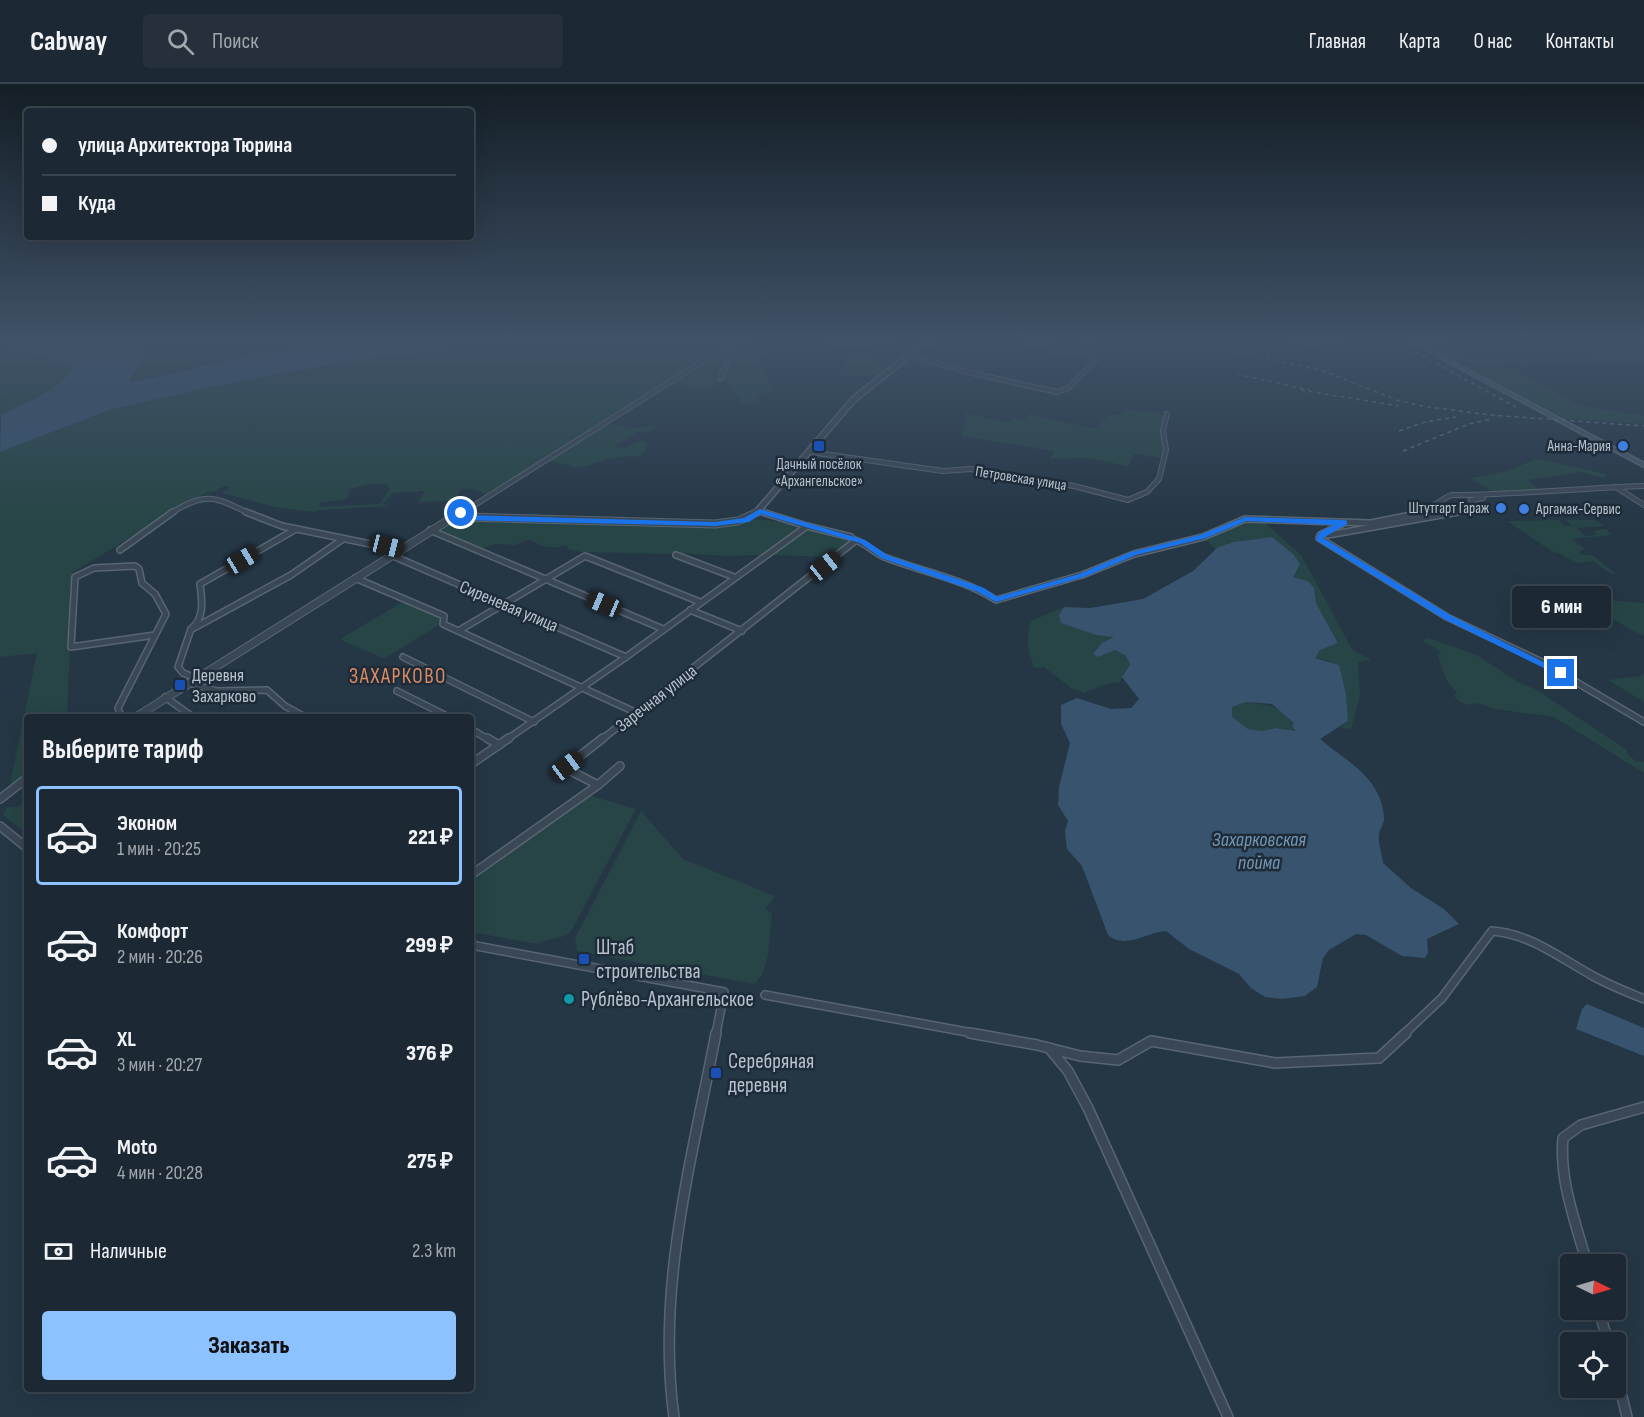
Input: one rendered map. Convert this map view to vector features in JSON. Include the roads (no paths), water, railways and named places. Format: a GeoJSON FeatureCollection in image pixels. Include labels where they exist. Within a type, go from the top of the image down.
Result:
{"type":"FeatureCollection","features":[{"type":"Feature","properties":{"kind":"main road"},"geometry":{"type":"LineString","coordinates":[[1524,401],[1644,465]]}},
{"type":"Feature","properties":{"kind":"street"},"geometry":{"type":"LineString","coordinates":[[460,518],[463,511],[502,485],[637,401]]}},
{"type":"Feature","properties":{"kind":"street"},"geometry":{"type":"LineString","coordinates":[[141,714],[447,520],[460,518],[723,524],[746,520],[760,511],[853,401]]}},
{"type":"Feature","properties":{"kind":"street","name":"Петровская улица"},"geometry":{"type":"LineString","coordinates":[[810,452],[943,471],[971,469],[1074,486],[1128,500],[1147,492],[1159,479],[1166,450],[1163,431],[1167,414]]}},
{"type":"Feature","properties":{"kind":"street"},"geometry":{"type":"LineString","coordinates":[[1644,486],[1472,499],[1479,508],[1338,531],[1318,537],[1447,617],[1542,663],[1644,722]]}},
{"type":"Feature","properties":{"kind":"street"},"geometry":{"type":"LineString","coordinates":[[1615,487],[1644,505]]}},
{"type":"Feature","properties":{"kind":"street"},"geometry":{"type":"LineString","coordinates":[[760,511],[851,537],[865,543],[884,557],[981,590],[996,600],[1082,575],[1134,554],[1203,537],[1245,519],[1376,522],[1429,511],[1443,498],[1452,495],[1504,495]]}},
{"type":"Feature","properties":{"kind":"street"},"geometry":{"type":"LineString","coordinates":[[120,550],[135,537],[197,499],[214,500],[238,507],[264,520],[296,529],[400,550]]}},
{"type":"Feature","properties":{"kind":"street"},"geometry":{"type":"LineString","coordinates":[[1344,523],[1338,531],[1324,538],[1411,590]]}},
{"type":"Feature","properties":{"kind":"street"},"geometry":{"type":"LineString","coordinates":[[474,762],[626,657],[807,526]]}},
{"type":"Feature","properties":{"kind":"street"},"geometry":{"type":"LineString","coordinates":[[196,678],[183,673],[178,667],[191,629],[196,625],[203,605],[200,584],[296,529]]}},
{"type":"Feature","properties":{"kind":"street"},"geometry":{"type":"LineString","coordinates":[[430,530],[663,629]]}},
{"type":"Feature","properties":{"kind":"street"},"geometry":{"type":"LineString","coordinates":[[191,629],[281,580],[343,539]]}},
{"type":"Feature","properties":{"kind":"street","name":"Заречная улица"},"geometry":{"type":"LineString","coordinates":[[598,785],[567,769],[567,766],[742,631],[855,540]]}},
{"type":"Feature","properties":{"kind":"street","name":"Сиреневая улица"},"geometry":{"type":"LineString","coordinates":[[391,555],[626,657]]}},
{"type":"Feature","properties":{"kind":"street"},"geometry":{"type":"LineString","coordinates":[[676,555],[735,577]]}},
{"type":"Feature","properties":{"kind":"street"},"geometry":{"type":"LineString","coordinates":[[460,630],[585,556],[700,602]]}},
{"type":"Feature","properties":{"kind":"street"},"geometry":{"type":"LineString","coordinates":[[120,714],[118,708],[166,614],[155,594],[142,583],[137,567],[94,568],[75,577],[71,647],[155,635]]}},
{"type":"Feature","properties":{"kind":"street"},"geometry":{"type":"LineString","coordinates":[[355,578],[444,616],[443,624],[637,713]]}},
{"type":"Feature","properties":{"kind":"street"},"geometry":{"type":"LineString","coordinates":[[690,610],[742,631]]}},
{"type":"Feature","properties":{"kind":"street"},"geometry":{"type":"LineString","coordinates":[[403,657],[534,722]]}},
{"type":"Feature","properties":{"kind":"street"},"geometry":{"type":"LineString","coordinates":[[188,683],[207,691],[267,690],[300,714]]}},
{"type":"Feature","properties":{"kind":"street"},"geometry":{"type":"LineString","coordinates":[[397,691],[443,714]]}},
{"type":"Feature","properties":{"kind":"street"},"geometry":{"type":"LineString","coordinates":[[165,698],[189,714]]}},
{"type":"Feature","properties":{"kind":"street"},"geometry":{"type":"LineString","coordinates":[[474,731],[499,745]]}},
{"type":"Feature","properties":{"kind":"street"},"geometry":{"type":"LineString","coordinates":[[474,873],[598,785],[620,766]]}},
{"type":"Feature","properties":{"kind":"street"},"geometry":{"type":"LineString","coordinates":[[0,799],[24,780]]}},
{"type":"Feature","properties":{"kind":"street"},"geometry":{"type":"LineString","coordinates":[[0,826],[24,846]]}},
{"type":"Feature","properties":{"kind":"street"},"geometry":{"type":"LineString","coordinates":[[765,995],[1049,1048],[1080,1056],[1118,1060],[1151,1041],[1275,1063],[1379,1058],[1442,998],[1492,931],[1520,935],[1591,975],[1644,999]]}},
{"type":"Feature","properties":{"kind":"street"},"geometry":{"type":"LineString","coordinates":[[474,946],[724,992],[678,1237],[668,1308],[667,1355],[674,1417]]}},
{"type":"Feature","properties":{"kind":"street"},"geometry":{"type":"LineString","coordinates":[[1049,1048],[1068,1071],[1088,1108],[1228,1417]]}},
{"type":"Feature","properties":{"kind":"street"},"geometry":{"type":"LineString","coordinates":[[1584,1254],[1564,1175],[1560,1150],[1563,1138],[1581,1125],[1644,1107]]}},
{"type":"Feature","properties":{"kind":"street"},"geometry":{"type":"LineString","coordinates":[[1622,1398],[1627,1417]]}},
{"type":"Feature","properties":{"kind":"water"},"geometry":{"type":"Polygon","coordinates":[[[30,401],[148,401],[109,410],[0,452],[1,416],[30,401]]]}},
{"type":"Feature","properties":{"kind":"water","name":"Захарковская пойма"},"geometry":{"type":"Polygon","coordinates":[[[1272,537],[1293,554],[1300,564],[1293,577],[1308,581],[1314,588],[1316,603],[1338,643],[1320,650],[1315,658],[1339,665],[1346,694],[1348,721],[1320,739],[1361,772],[1377,791],[1384,817],[1379,838],[1383,863],[1411,888],[1444,909],[1459,924],[1427,939],[1428,953],[1425,958],[1402,956],[1366,935],[1356,934],[1329,950],[1323,958],[1317,987],[1305,996],[1282,999],[1265,997],[1251,988],[1239,974],[1189,949],[1166,931],[1129,941],[1115,939],[1108,935],[1082,866],[1067,849],[1065,831],[1068,821],[1058,805],[1059,787],[1070,743],[1061,724],[1061,705],[1077,698],[1111,709],[1131,708],[1139,699],[1122,677],[1130,665],[1126,656],[1115,650],[1098,657],[1093,654],[1102,643],[1114,637],[1096,635],[1061,623],[1059,615],[1064,607],[1090,608],[1143,599],[1193,571],[1217,548],[1233,542],[1272,537]],[[1246,702],[1232,707],[1232,717],[1248,729],[1262,731],[1276,728],[1296,731],[1292,726],[1294,723],[1272,704],[1246,702]]]}},
{"type":"Feature","properties":{"kind":"water"},"geometry":{"type":"Polygon","coordinates":[[[1587,1004],[1644,1028],[1644,1056],[1576,1029],[1582,1009],[1587,1004]]]}},
{"type":"Feature","properties":{"kind":"railway"},"geometry":{"type":"LineString","coordinates":[[1370,401],[1399,406]]}},
{"type":"Feature","properties":{"kind":"railway"},"geometry":{"type":"LineString","coordinates":[[1402,401],[1490,415],[1644,426]]}},
{"type":"Feature","properties":{"kind":"railway"},"geometry":{"type":"LineString","coordinates":[[1505,401],[1516,407]]}},
{"type":"Feature","properties":{"kind":"railway"},"geometry":{"type":"LineString","coordinates":[[1399,431],[1425,422],[1456,417]]}},
{"type":"Feature","properties":{"kind":"railway"},"geometry":{"type":"LineString","coordinates":[[1403,451],[1469,424],[1491,419]]}},
{"type":"Feature","properties":{"kind":"place","name":"Дачный посёлок «Архангельское»"},"geometry":{"type":"Point","coordinates":[819,446]}},
{"type":"Feature","properties":{"kind":"place","name":"Анна-Мария"},"geometry":{"type":"Point","coordinates":[1623,446]}},
{"type":"Feature","properties":{"kind":"place","name":"Штутгарт Гараж"},"geometry":{"type":"Point","coordinates":[1501,508]}},
{"type":"Feature","properties":{"kind":"place","name":"Аргамак-Сервис"},"geometry":{"type":"Point","coordinates":[1524,509]}},
{"type":"Feature","properties":{"kind":"place","name":"Деревня Захарково"},"geometry":{"type":"Point","coordinates":[180,685]}},
{"type":"Feature","properties":{"kind":"place","name":"Штаб строительства"},"geometry":{"type":"Point","coordinates":[584,959]}},
{"type":"Feature","properties":{"kind":"place","name":"Рублёво-Архангельское"},"geometry":{"type":"Point","coordinates":[569,999]}},
{"type":"Feature","properties":{"kind":"place","name":"Серебряная деревня"},"geometry":{"type":"Point","coordinates":[716,1073]}},
{"type":"Feature","properties":{"kind":"district","name":"ЗАХАРКОВО"},"geometry":{"type":"Point","coordinates":[398,676]}}]}
